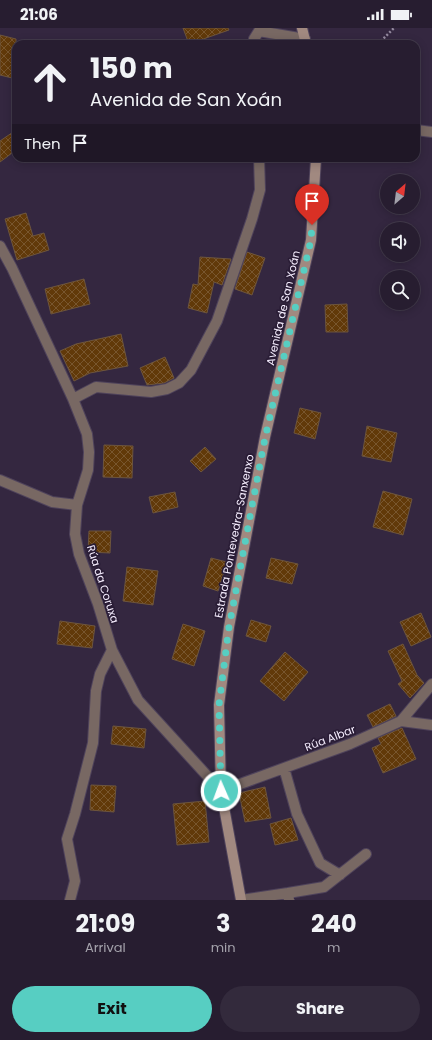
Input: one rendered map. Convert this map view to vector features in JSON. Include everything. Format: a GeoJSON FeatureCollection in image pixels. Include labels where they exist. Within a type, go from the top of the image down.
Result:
{"type":"FeatureCollection","features":[{"type":"Feature","properties":{"kind":"main road"},"geometry":{"type":"LineString","coordinates":[[302,28],[305,40]]}},
{"type":"Feature","properties":{"kind":"main road","name":"Avenida de San Xoán"},"geometry":{"type":"LineString","coordinates":[[265,438],[311,240],[316,162]]}},
{"type":"Feature","properties":{"kind":"main road","name":"Estrada Pontevedra-Sanxenxo"},"geometry":{"type":"LineString","coordinates":[[241,900],[221,791],[219,705],[229,627],[265,438]]}},
{"type":"Feature","properties":{"kind":"street"},"geometry":{"type":"LineString","coordinates":[[254,40],[260,31],[300,40]]}},
{"type":"Feature","properties":{"kind":"street"},"geometry":{"type":"LineString","coordinates":[[420,130],[432,132]]}},
{"type":"Feature","properties":{"kind":"street"},"geometry":{"type":"LineString","coordinates":[[73,399],[96,387],[151,392],[167,389],[179,383],[191,370],[217,321],[252,219],[260,190],[259,162]]}},
{"type":"Feature","properties":{"kind":"street","name":"Rúa da Coruxa"},"geometry":{"type":"LineString","coordinates":[[0,246],[12,268],[73,399],[87,434],[89,452],[88,470],[77,505],[76,534],[79,554],[98,604],[112,650],[138,700],[221,791]]}},
{"type":"Feature","properties":{"kind":"street"},"geometry":{"type":"LineString","coordinates":[[0,480],[52,502],[77,505]]}},
{"type":"Feature","properties":{"kind":"street"},"geometry":{"type":"LineString","coordinates":[[70,900],[75,881],[67,839],[76,814],[94,743],[96,691],[100,674],[112,650]]}},
{"type":"Feature","properties":{"kind":"street","name":"Rúa Albar"},"geometry":{"type":"LineString","coordinates":[[221,791],[350,744],[401,721],[432,684]]}},
{"type":"Feature","properties":{"kind":"street"},"geometry":{"type":"LineString","coordinates":[[401,721],[432,725]]}},
{"type":"Feature","properties":{"kind":"street"},"geometry":{"type":"LineString","coordinates":[[284,768],[297,814],[320,863],[340,875]]}},
{"type":"Feature","properties":{"kind":"street"},"geometry":{"type":"LineString","coordinates":[[241,900],[289,896],[324,887],[366,854]]}},
{"type":"Feature","properties":{"kind":"path"},"geometry":{"type":"LineString","coordinates":[[382,40],[394,28]]}},
{"type":"Feature","properties":{"kind":"building"},"geometry":{"type":"Polygon","coordinates":[[[183,28],[228,28],[229,30],[200,40],[188,40],[183,28]]]}},
{"type":"Feature","properties":{"kind":"building"},"geometry":{"type":"Polygon","coordinates":[[[0,35],[16,40],[12,40],[12,78],[0,75],[0,35]]]}},
{"type":"Feature","properties":{"kind":"building"},"geometry":{"type":"Polygon","coordinates":[[[12,133],[12,153],[0,162],[0,141],[12,133]]]}},
{"type":"Feature","properties":{"kind":"building"},"geometry":{"type":"Polygon","coordinates":[[[26,213],[33,236],[44,233],[49,250],[17,260],[5,219],[26,213]]]}},
{"type":"Feature","properties":{"kind":"building"},"geometry":{"type":"Polygon","coordinates":[[[247,252],[265,258],[252,295],[235,289],[247,252]]]}},
{"type":"Feature","properties":{"kind":"building"},"geometry":{"type":"Polygon","coordinates":[[[200,257],[231,259],[222,285],[214,282],[207,313],[188,308],[193,284],[198,285],[200,257]]]}},
{"type":"Feature","properties":{"kind":"building"},"geometry":{"type":"Polygon","coordinates":[[[84,279],[90,304],[51,314],[45,289],[84,279]]]}},
{"type":"Feature","properties":{"kind":"building"},"geometry":{"type":"Polygon","coordinates":[[[347,304],[348,332],[326,332],[325,305],[347,304]]]}},
{"type":"Feature","properties":{"kind":"building"},"geometry":{"type":"Polygon","coordinates":[[[121,334],[128,366],[90,373],[74,381],[60,351],[76,344],[121,334]]]}},
{"type":"Feature","properties":{"kind":"building"},"geometry":{"type":"Polygon","coordinates":[[[165,357],[174,378],[164,383],[147,385],[140,368],[165,357]]]}},
{"type":"Feature","properties":{"kind":"building"},"geometry":{"type":"Polygon","coordinates":[[[300,408],[321,413],[315,439],[294,433],[300,408]]]}},
{"type":"Feature","properties":{"kind":"building"},"geometry":{"type":"Polygon","coordinates":[[[367,426],[397,433],[391,462],[362,456],[367,426]]]}},
{"type":"Feature","properties":{"kind":"building"},"geometry":{"type":"Polygon","coordinates":[[[104,445],[133,446],[132,478],[103,477],[104,445]]]}},
{"type":"Feature","properties":{"kind":"building"},"geometry":{"type":"Polygon","coordinates":[[[205,447],[216,459],[201,472],[190,461],[205,447]]]}},
{"type":"Feature","properties":{"kind":"building"},"geometry":{"type":"Polygon","coordinates":[[[383,491],[412,499],[403,535],[373,527],[383,491]]]}},
{"type":"Feature","properties":{"kind":"building"},"geometry":{"type":"Polygon","coordinates":[[[175,492],[178,507],[153,513],[149,497],[175,492]]]}},
{"type":"Feature","properties":{"kind":"building"},"geometry":{"type":"Polygon","coordinates":[[[89,531],[111,531],[110,553],[88,552],[89,531]]]}},
{"type":"Feature","properties":{"kind":"building"},"geometry":{"type":"Polygon","coordinates":[[[211,558],[227,562],[218,591],[203,586],[211,558]]]}},
{"type":"Feature","properties":{"kind":"building"},"geometry":{"type":"Polygon","coordinates":[[[271,558],[298,564],[292,584],[266,578],[271,558]]]}},
{"type":"Feature","properties":{"kind":"building"},"geometry":{"type":"Polygon","coordinates":[[[127,567],[158,571],[153,605],[123,601],[127,567]]]}},
{"type":"Feature","properties":{"kind":"building"},"geometry":{"type":"Polygon","coordinates":[[[421,613],[431,637],[411,646],[400,622],[421,613]]]}},
{"type":"Feature","properties":{"kind":"building"},"geometry":{"type":"Polygon","coordinates":[[[251,620],[271,626],[266,642],[246,636],[251,620]]]}},
{"type":"Feature","properties":{"kind":"building"},"geometry":{"type":"Polygon","coordinates":[[[60,621],[95,626],[92,648],[57,644],[60,621]]]}},
{"type":"Feature","properties":{"kind":"building"},"geometry":{"type":"Polygon","coordinates":[[[183,624],[205,631],[194,666],[172,659],[183,624]]]}},
{"type":"Feature","properties":{"kind":"building"},"geometry":{"type":"Polygon","coordinates":[[[403,644],[417,675],[424,683],[410,698],[398,684],[402,681],[388,651],[403,644]]]}},
{"type":"Feature","properties":{"kind":"building"},"geometry":{"type":"Polygon","coordinates":[[[285,652],[308,672],[284,701],[260,681],[285,652]]]}},
{"type":"Feature","properties":{"kind":"building"},"geometry":{"type":"Polygon","coordinates":[[[390,704],[396,716],[373,727],[367,715],[390,704]]]}},
{"type":"Feature","properties":{"kind":"building"},"geometry":{"type":"Polygon","coordinates":[[[113,726],[146,729],[144,748],[111,744],[113,726]]]}},
{"type":"Feature","properties":{"kind":"building"},"geometry":{"type":"Polygon","coordinates":[[[402,728],[416,759],[383,773],[372,748],[381,744],[378,738],[402,728]]]}},
{"type":"Feature","properties":{"kind":"building"},"geometry":{"type":"Polygon","coordinates":[[[91,785],[116,786],[114,812],[90,810],[91,785]]]}},
{"type":"Feature","properties":{"kind":"building"},"geometry":{"type":"Polygon","coordinates":[[[265,787],[271,818],[245,822],[239,793],[265,787]]]}},
{"type":"Feature","properties":{"kind":"building"},"geometry":{"type":"Polygon","coordinates":[[[205,801],[209,842],[177,845],[173,804],[205,801]]]}},
{"type":"Feature","properties":{"kind":"building"},"geometry":{"type":"Polygon","coordinates":[[[291,818],[298,840],[275,845],[270,824],[291,818]]]}},
{"type":"Feature","properties":{"kind":"route"},"geometry":{"type":"LineString","coordinates":[[221,791],[219,705],[229,627],[265,438],[311,240],[312,225]]}}]}
